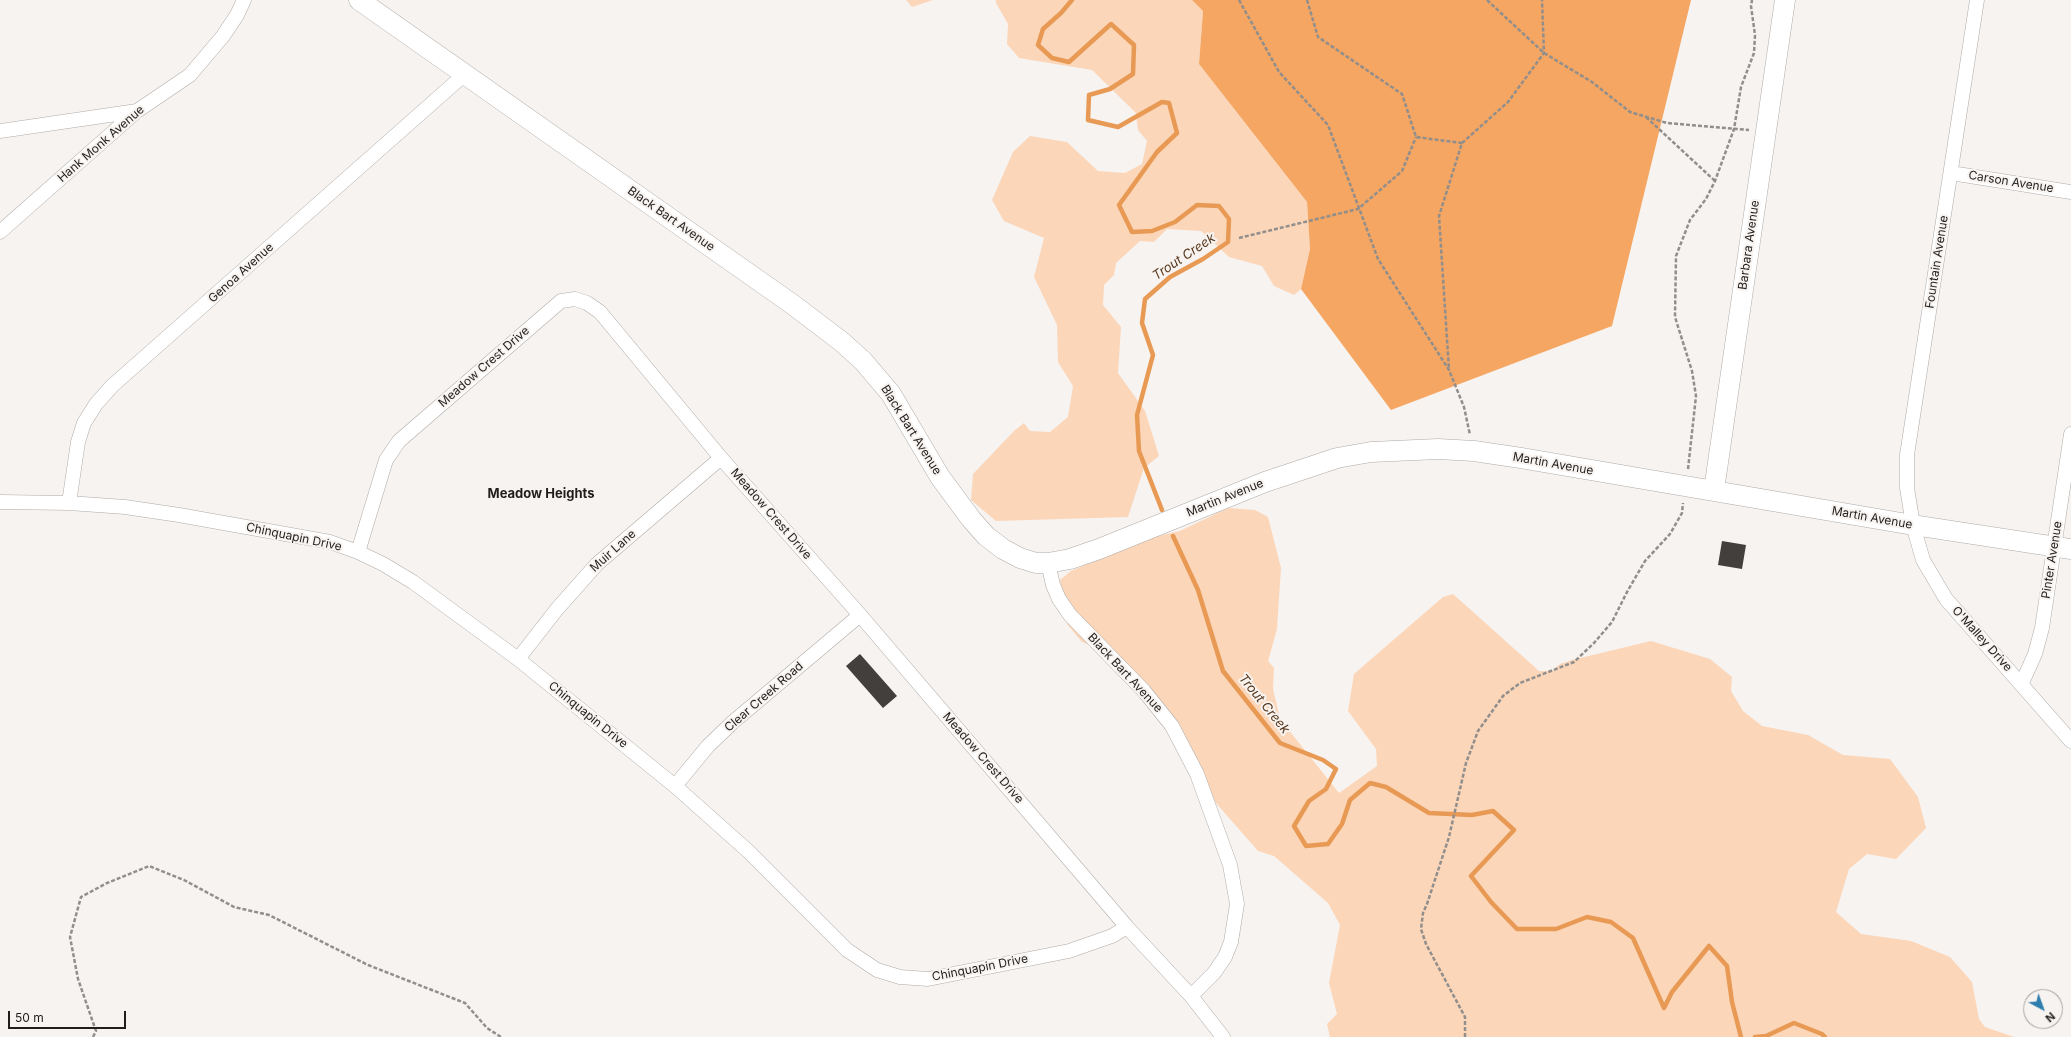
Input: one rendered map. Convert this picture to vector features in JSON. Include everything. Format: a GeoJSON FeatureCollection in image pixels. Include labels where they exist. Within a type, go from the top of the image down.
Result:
{"type":"FeatureCollection","features":[{"type":"Feature","properties":{"kind":"street","name":"Hank Monk Avenue"},"geometry":{"type":"LineString","coordinates":[[0,232],[137,111],[190,75],[223,36],[237,15],[244,0]]}},
{"type":"Feature","properties":{"kind":"street","name":"Black Bart Avenue"},"geometry":{"type":"LineString","coordinates":[[359,0],[792,304],[842,342],[863,361],[891,394],[956,500],[986,536],[1003,549],[1020,558],[1036,563],[1048,563],[1052,585],[1059,599],[1070,615],[1144,691],[1172,726],[1197,774],[1230,865],[1237,904],[1231,942],[1225,957],[1214,973],[1191,996]]}},
{"type":"Feature","properties":{"kind":"street","name":"Barbara Avenue"},"geometry":{"type":"LineString","coordinates":[[1714,490],[1785,0]]}},
{"type":"Feature","properties":{"kind":"street","name":"Fountain Avenue"},"geometry":{"type":"LineString","coordinates":[[1913,525],[1907,488],[1908,454],[1977,0]]}},
{"type":"Feature","properties":{"kind":"street","name":"Genoa Avenue"},"geometry":{"type":"LineString","coordinates":[[69,503],[78,442],[84,423],[96,404],[112,386],[465,74]]}},
{"type":"Feature","properties":{"kind":"street"},"geometry":{"type":"LineString","coordinates":[[0,130],[137,111]]}},
{"type":"Feature","properties":{"kind":"street","name":"Carson Avenue"},"geometry":{"type":"LineString","coordinates":[[1951,173],[2071,192]]}},
{"type":"Feature","properties":{"kind":"street","name":"Meadow Crest Drive"},"geometry":{"type":"LineString","coordinates":[[358,552],[386,460],[399,441],[561,301],[575,299],[587,303],[600,312],[721,458],[860,615],[1127,927],[1191,996],[1223,1037]]}},
{"type":"Feature","properties":{"kind":"street","name":"Pinter Avenue"},"geometry":{"type":"LineString","coordinates":[[2022,683],[2035,654],[2063,547],[2071,434]]}},
{"type":"Feature","properties":{"kind":"street","name":"Martin Avenue"},"geometry":{"type":"LineString","coordinates":[[1048,563],[1098,549],[1272,479],[1337,458],[1405,449],[1474,451],[1714,490],[1913,525],[2063,547]]}},
{"type":"Feature","properties":{"kind":"street","name":"Muir Lane"},"geometry":{"type":"LineString","coordinates":[[518,659],[566,598],[597,564],[721,458]]}},
{"type":"Feature","properties":{"kind":"street","name":"Chinquapin Drive"},"geometry":{"type":"LineString","coordinates":[[0,502],[69,503],[125,507],[186,516],[330,542],[358,552],[383,564],[413,582],[518,659],[675,786],[748,851],[847,950],[877,970],[900,977],[928,979],[1069,950],[1112,936],[1127,927]]}},
{"type":"Feature","properties":{"kind":"street","name":"O'Malley Drive"},"geometry":{"type":"LineString","coordinates":[[1913,525],[1923,560],[1946,599],[2071,740]]}},
{"type":"Feature","properties":{"kind":"street","name":"Clear Creek Road"},"geometry":{"type":"LineString","coordinates":[[675,786],[708,746],[733,722],[860,615]]}},
{"type":"Feature","properties":{"kind":"path"},"geometry":{"type":"LineString","coordinates":[[1239,0],[1279,72],[1328,125],[1378,260],[1449,370],[1464,407],[1474,451]]}},
{"type":"Feature","properties":{"kind":"path"},"geometry":{"type":"LineString","coordinates":[[1239,238],[1358,208],[1402,171],[1416,137],[1402,94],[1318,37],[1307,0]]}},
{"type":"Feature","properties":{"kind":"path"},"geometry":{"type":"LineString","coordinates":[[1487,0],[1544,53],[1592,82],[1630,112],[1668,123],[1765,131]]}},
{"type":"Feature","properties":{"kind":"path"},"geometry":{"type":"LineString","coordinates":[[1449,370],[1439,216],[1462,143],[1508,102],[1544,53],[1542,0]]}},
{"type":"Feature","properties":{"kind":"path"},"geometry":{"type":"LineString","coordinates":[[1465,1037],[1465,1017],[1426,944],[1421,929],[1422,913],[1427,904],[1449,838],[1466,763],[1478,731],[1503,696],[1520,683],[1574,662],[1594,643],[1612,622],[1645,561],[1670,534],[1682,513],[1684,486],[1688,467],[1696,396],[1692,371],[1679,336],[1675,317],[1676,256],[1690,220],[1706,199],[1715,181],[1734,128],[1742,87],[1754,53],[1755,35],[1752,0]]}},
{"type":"Feature","properties":{"kind":"path"},"geometry":{"type":"LineString","coordinates":[[1646,117],[1715,181]]}},
{"type":"Feature","properties":{"kind":"path"},"geometry":{"type":"LineString","coordinates":[[1416,137],[1462,143]]}},
{"type":"Feature","properties":{"kind":"path"},"geometry":{"type":"LineString","coordinates":[[93,1037],[96,1031],[78,979],[70,937],[81,897],[107,883],[149,866],[184,880],[234,907],[269,915],[368,965],[465,1003],[487,1028],[501,1037]]}},
{"type":"Feature","properties":{"kind":"shaded area"},"geometry":{"type":"Polygon","coordinates":[[[906,0],[933,0],[912,7],[906,0]]]}},
{"type":"Feature","properties":{"kind":"shaded area"},"geometry":{"type":"Polygon","coordinates":[[[996,0],[1192,0],[1203,11],[1199,64],[1307,202],[1310,249],[1301,289],[1294,295],[1274,286],[1262,266],[1229,257],[1201,231],[1167,229],[1154,242],[1140,241],[1116,263],[1114,275],[1104,285],[1103,305],[1121,327],[1118,373],[1145,411],[1159,456],[1144,468],[1128,517],[996,521],[971,500],[973,474],[1014,431],[1024,423],[1030,431],[1050,432],[1068,417],[1073,386],[1058,362],[1057,325],[1034,277],[1044,238],[1004,221],[992,200],[1013,152],[1030,136],[1067,142],[1098,171],[1125,173],[1142,164],[1147,141],[1138,130],[1136,113],[1092,70],[1019,58],[1007,44],[1008,24],[996,3],[996,0]]]}},
{"type":"Feature","properties":{"kind":"shaded area"},"geometry":{"type":"Polygon","coordinates":[[[1192,0],[1691,0],[1612,326],[1391,410],[1301,289],[1310,249],[1307,202],[1199,64],[1203,11],[1192,0]]]}},
{"type":"Feature","properties":{"kind":"shaded area"},"geometry":{"type":"Polygon","coordinates":[[[1228,508],[1255,510],[1268,517],[1281,568],[1277,629],[1268,661],[1274,668],[1273,689],[1280,719],[1339,793],[1377,766],[1376,749],[1348,711],[1354,674],[1443,597],[1453,594],[1539,671],[1552,671],[1560,664],[1572,660],[1651,641],[1710,659],[1732,677],[1731,691],[1743,711],[1762,726],[1808,735],[1843,755],[1890,759],[1918,797],[1926,828],[1896,859],[1867,854],[1849,869],[1836,912],[1861,934],[1911,941],[1950,957],[1972,982],[1979,1019],[1985,1027],[2014,1037],[1330,1037],[1327,1024],[1337,1014],[1329,983],[1340,925],[1328,903],[1274,856],[1258,851],[1209,795],[1206,778],[1191,760],[1121,657],[1082,642],[1067,624],[1060,580],[1071,571],[1145,539],[1180,531],[1228,508]]]}},
{"type":"Feature","properties":{"kind":"building"},"geometry":{"type":"Polygon","coordinates":[[[1722,541],[1746,545],[1742,569],[1718,565],[1722,541]]]}},
{"type":"Feature","properties":{"kind":"building"},"geometry":{"type":"Polygon","coordinates":[[[860,654],[897,696],[883,708],[846,666],[860,654]]]}},
{"type":"Feature","properties":{"kind":"waterway","name":"Trout Creek"},"geometry":{"type":"LineString","coordinates":[[1072,0],[1061,13],[1043,29],[1038,45],[1052,58],[1069,62],[1111,24],[1134,45],[1133,74],[1110,89],[1089,95],[1088,120],[1118,127],[1162,102],[1169,103],[1177,133],[1157,152],[1119,205],[1132,232],[1152,231],[1175,222],[1197,205],[1219,206],[1229,219],[1228,242],[1203,259],[1170,277],[1145,299],[1142,323],[1153,355],[1137,415],[1139,451],[1162,510]]}},
{"type":"Feature","properties":{"kind":"waterway","name":"Trout Creek"},"geometry":{"type":"LineString","coordinates":[[1173,536],[1198,590],[1223,671],[1280,743],[1323,760],[1336,769],[1326,789],[1309,801],[1294,826],[1306,846],[1328,844],[1342,824],[1350,800],[1370,783],[1386,787],[1429,813],[1472,815],[1493,811],[1514,830],[1471,876],[1491,902],[1517,929],[1556,929],[1587,917],[1611,922],[1633,938],[1664,1008],[1672,992],[1709,946],[1727,966],[1732,1002],[1741,1037]]}},
{"type":"Feature","properties":{"kind":"waterway","name":"Trout Creek"},"geometry":{"type":"LineString","coordinates":[[1755,1037],[1766,1036],[1794,1023],[1822,1034],[1825,1037]]}},
{"type":"Feature","properties":{"kind":"district","name":"Meadow Heights"},"geometry":{"type":"Point","coordinates":[541,494]}}]}
